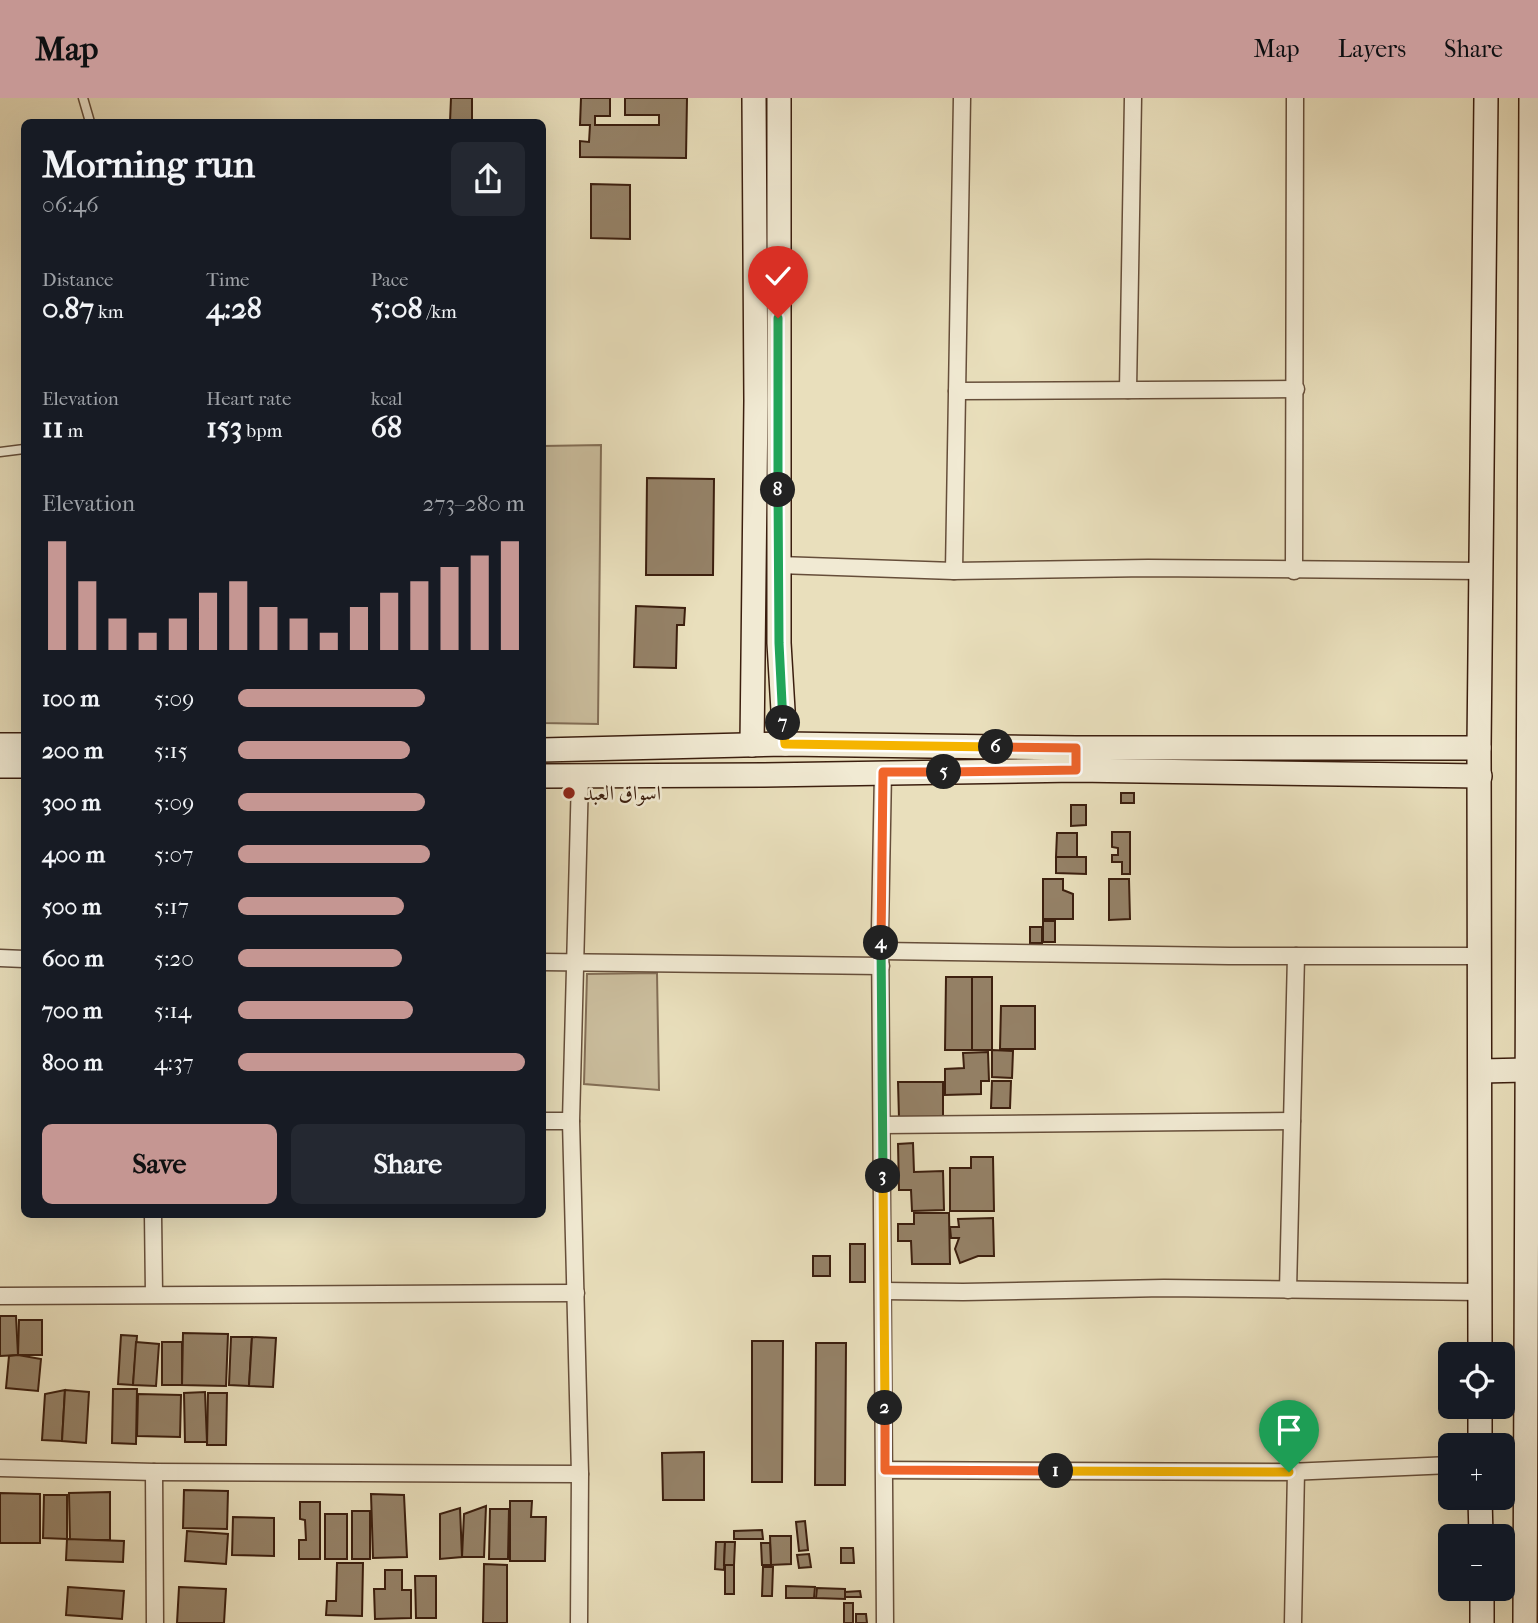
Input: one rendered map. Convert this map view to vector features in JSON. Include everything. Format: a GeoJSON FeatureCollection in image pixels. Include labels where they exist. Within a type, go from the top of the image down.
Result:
{"type":"FeatureCollection","features":[{"type":"Feature","properties":{"kind":"street"},"geometry":{"type":"LineString","coordinates":[[954,571],[962,98]]}},
{"type":"Feature","properties":{"kind":"street"},"geometry":{"type":"LineString","coordinates":[[1128,390],[1133,98]]}},
{"type":"Feature","properties":{"kind":"street"},"geometry":{"type":"LineString","coordinates":[[1294,570],[1295,98]]}},
{"type":"Feature","properties":{"kind":"street"},"geometry":{"type":"LineString","coordinates":[[1480,1342],[1479,748],[1486,98]]}},
{"type":"Feature","properties":{"kind":"street"},"geometry":{"type":"LineString","coordinates":[[1525,1623],[1532,1413],[1527,1070],[1532,1024],[1534,756],[1531,98]]}},
{"type":"Feature","properties":{"kind":"street"},"geometry":{"type":"LineString","coordinates":[[754,101],[761,116],[768,118],[777,114],[779,103]]}},
{"type":"Feature","properties":{"kind":"street"},"geometry":{"type":"LineString","coordinates":[[752,745],[756,401],[754,101]]}},
{"type":"Feature","properties":{"kind":"street"},"geometry":{"type":"LineString","coordinates":[[779,103],[779,643],[785,744]]}},
{"type":"Feature","properties":{"kind":"street"},"geometry":{"type":"LineString","coordinates":[[755,146],[758,139],[768,137],[775,139],[779,146]]}},
{"type":"Feature","properties":{"kind":"street"},"geometry":{"type":"LineString","coordinates":[[957,391],[1296,389]]}},
{"type":"Feature","properties":{"kind":"street"},"geometry":{"type":"LineString","coordinates":[[779,565],[954,571],[1148,568],[1482,571]]}},
{"type":"Feature","properties":{"kind":"street"},"geometry":{"type":"LineString","coordinates":[[754,642],[779,643]]}},
{"type":"Feature","properties":{"kind":"street"},"geometry":{"type":"LineString","coordinates":[[546,750],[785,744],[1480,776]]}},
{"type":"Feature","properties":{"kind":"street"},"geometry":{"type":"LineString","coordinates":[[0,745],[21,745]]}},
{"type":"Feature","properties":{"kind":"street"},"geometry":{"type":"LineString","coordinates":[[546,776],[883,772],[1076,759],[1479,748]]}},
{"type":"Feature","properties":{"kind":"street"},"geometry":{"type":"LineString","coordinates":[[0,766],[21,766]]}},
{"type":"Feature","properties":{"kind":"street"},"geometry":{"type":"LineString","coordinates":[[883,772],[881,959],[885,1623]]}},
{"type":"Feature","properties":{"kind":"street"},"geometry":{"type":"LineString","coordinates":[[579,1623],[580,1474],[571,1121],[580,777]]}},
{"type":"Feature","properties":{"kind":"street"},"geometry":{"type":"LineString","coordinates":[[1288,1290],[1296,956]]}},
{"type":"Feature","properties":{"kind":"street"},"geometry":{"type":"LineString","coordinates":[[546,962],[1480,956]]}},
{"type":"Feature","properties":{"kind":"street"},"geometry":{"type":"LineString","coordinates":[[0,958],[21,958]]}},
{"type":"Feature","properties":{"kind":"street"},"geometry":{"type":"LineString","coordinates":[[1480,1071],[1527,1070]]}},
{"type":"Feature","properties":{"kind":"street"},"geometry":{"type":"LineString","coordinates":[[546,1121],[571,1121]]}},
{"type":"Feature","properties":{"kind":"street"},"geometry":{"type":"LineString","coordinates":[[883,1125],[1292,1121]]}},
{"type":"Feature","properties":{"kind":"street"},"geometry":{"type":"LineString","coordinates":[[152,1218],[154,1294]]}},
{"type":"Feature","properties":{"kind":"street"},"geometry":{"type":"LineString","coordinates":[[884,1291],[1164,1288],[1480,1292]]}},
{"type":"Feature","properties":{"kind":"street"},"geometry":{"type":"LineString","coordinates":[[0,1296],[576,1293]]}},
{"type":"Feature","properties":{"kind":"street"},"geometry":{"type":"LineString","coordinates":[[885,1470],[1296,1471],[1438,1466]]}},
{"type":"Feature","properties":{"kind":"street"},"geometry":{"type":"LineString","coordinates":[[0,1468],[154,1472],[580,1474]]}},
{"type":"Feature","properties":{"kind":"street"},"geometry":{"type":"LineString","coordinates":[[1293,1623],[1296,1471]]}},
{"type":"Feature","properties":{"kind":"street"},"geometry":{"type":"LineString","coordinates":[[154,1472],[155,1623]]}},
{"type":"Feature","properties":{"kind":"street"},"geometry":{"type":"LineString","coordinates":[[1482,1601],[1482,1623]]}},
{"type":"Feature","properties":{"kind":"lane"},"geometry":{"type":"LineString","coordinates":[[83,98],[89,119]]}},
{"type":"Feature","properties":{"kind":"lane"},"geometry":{"type":"LineString","coordinates":[[0,452],[21,449]]}},
{"type":"Feature","properties":{"kind":"shaded area"},"geometry":{"type":"Polygon","coordinates":[[[601,445],[598,724],[546,723],[546,446],[601,445]]]}},
{"type":"Feature","properties":{"kind":"shaded area"},"geometry":{"type":"Polygon","coordinates":[[[657,973],[659,1090],[584,1084],[587,974],[657,973]]]}},
{"type":"Feature","properties":{"kind":"building"},"geometry":{"type":"Polygon","coordinates":[[[451,98],[472,98],[472,119],[450,119],[451,98]]]}},
{"type":"Feature","properties":{"kind":"building"},"geometry":{"type":"Polygon","coordinates":[[[581,98],[610,98],[610,116],[595,116],[595,125],[659,125],[659,115],[625,115],[625,98],[687,98],[686,158],[580,157],[580,141],[589,142],[590,125],[580,125],[581,98]]]}},
{"type":"Feature","properties":{"kind":"building"},"geometry":{"type":"Polygon","coordinates":[[[591,184],[630,185],[630,239],[591,238],[591,184]]]}},
{"type":"Feature","properties":{"kind":"building"},"geometry":{"type":"Polygon","coordinates":[[[647,478],[714,479],[713,575],[646,575],[647,478]]]}},
{"type":"Feature","properties":{"kind":"building"},"geometry":{"type":"Polygon","coordinates":[[[636,606],[685,608],[684,625],[677,625],[676,668],[634,667],[636,606]]]}},
{"type":"Feature","properties":{"kind":"building"},"geometry":{"type":"Polygon","coordinates":[[[1121,793],[1134,793],[1134,803],[1121,803],[1121,793]]]}},
{"type":"Feature","properties":{"kind":"building"},"geometry":{"type":"Polygon","coordinates":[[[1071,805],[1086,805],[1086,825],[1071,826],[1071,805]]]}},
{"type":"Feature","properties":{"kind":"building"},"geometry":{"type":"Polygon","coordinates":[[[1112,832],[1130,832],[1130,874],[1122,874],[1122,862],[1112,862],[1112,855],[1118,855],[1118,848],[1112,847],[1112,832]]]}},
{"type":"Feature","properties":{"kind":"building"},"geometry":{"type":"Polygon","coordinates":[[[1057,833],[1077,833],[1077,857],[1056,857],[1057,833]]]}},
{"type":"Feature","properties":{"kind":"building"},"geometry":{"type":"Polygon","coordinates":[[[1056,857],[1086,857],[1086,874],[1056,873],[1056,857]]]}},
{"type":"Feature","properties":{"kind":"building"},"geometry":{"type":"Polygon","coordinates":[[[1043,879],[1063,879],[1063,890],[1073,894],[1073,919],[1043,919],[1043,879]]]}},
{"type":"Feature","properties":{"kind":"building"},"geometry":{"type":"Polygon","coordinates":[[[1109,879],[1129,879],[1130,919],[1109,920],[1109,879]]]}},
{"type":"Feature","properties":{"kind":"building"},"geometry":{"type":"Polygon","coordinates":[[[1043,921],[1055,921],[1055,942],[1043,942],[1043,921]]]}},
{"type":"Feature","properties":{"kind":"building"},"geometry":{"type":"Polygon","coordinates":[[[1030,927],[1042,927],[1042,943],[1030,943],[1030,927]]]}},
{"type":"Feature","properties":{"kind":"building"},"geometry":{"type":"Polygon","coordinates":[[[946,977],[972,977],[972,1050],[945,1050],[946,977]]]}},
{"type":"Feature","properties":{"kind":"building"},"geometry":{"type":"Polygon","coordinates":[[[972,977],[992,977],[992,1050],[972,1050],[972,977]]]}},
{"type":"Feature","properties":{"kind":"building"},"geometry":{"type":"Polygon","coordinates":[[[1001,1006],[1035,1006],[1035,1049],[1000,1049],[1001,1006]]]}},
{"type":"Feature","properties":{"kind":"building"},"geometry":{"type":"Polygon","coordinates":[[[992,1050],[1013,1051],[1012,1078],[992,1077],[992,1050]]]}},
{"type":"Feature","properties":{"kind":"building"},"geometry":{"type":"Polygon","coordinates":[[[988,1052],[989,1081],[981,1081],[981,1094],[945,1095],[945,1069],[964,1068],[963,1053],[988,1052]]]}},
{"type":"Feature","properties":{"kind":"building"},"geometry":{"type":"Polygon","coordinates":[[[992,1081],[1011,1081],[1010,1108],[991,1108],[992,1081]]]}},
{"type":"Feature","properties":{"kind":"building"},"geometry":{"type":"Polygon","coordinates":[[[898,1082],[943,1082],[943,1117],[899,1118],[898,1082]]]}},
{"type":"Feature","properties":{"kind":"building"},"geometry":{"type":"Polygon","coordinates":[[[913,1143],[914,1172],[943,1171],[944,1210],[912,1211],[911,1190],[899,1190],[898,1144],[913,1143]]]}},
{"type":"Feature","properties":{"kind":"building"},"geometry":{"type":"Polygon","coordinates":[[[971,1157],[993,1157],[994,1211],[950,1211],[950,1168],[971,1168],[971,1157]]]}},
{"type":"Feature","properties":{"kind":"building"},"geometry":{"type":"Polygon","coordinates":[[[914,1213],[949,1213],[950,1264],[912,1264],[911,1241],[898,1241],[898,1224],[914,1224],[914,1213]]]}},
{"type":"Feature","properties":{"kind":"building"},"geometry":{"type":"Polygon","coordinates":[[[993,1218],[994,1256],[978,1256],[960,1263],[955,1249],[959,1238],[951,1238],[950,1227],[959,1227],[958,1219],[993,1218]]]}},
{"type":"Feature","properties":{"kind":"building"},"geometry":{"type":"Polygon","coordinates":[[[850,1244],[865,1244],[865,1282],[850,1282],[850,1244]]]}},
{"type":"Feature","properties":{"kind":"building"},"geometry":{"type":"Polygon","coordinates":[[[813,1256],[830,1256],[830,1276],[813,1276],[813,1256]]]}},
{"type":"Feature","properties":{"kind":"building"},"geometry":{"type":"Polygon","coordinates":[[[0,1316],[16,1316],[18,1355],[0,1356],[0,1316]]]}},
{"type":"Feature","properties":{"kind":"building"},"geometry":{"type":"Polygon","coordinates":[[[19,1320],[42,1320],[42,1355],[18,1355],[19,1320]]]}},
{"type":"Feature","properties":{"kind":"building"},"geometry":{"type":"Polygon","coordinates":[[[183,1333],[228,1334],[226,1386],[182,1385],[183,1333]]]}},
{"type":"Feature","properties":{"kind":"building"},"geometry":{"type":"Polygon","coordinates":[[[121,1335],[137,1336],[133,1385],[118,1384],[121,1335]]]}},
{"type":"Feature","properties":{"kind":"building"},"geometry":{"type":"Polygon","coordinates":[[[231,1337],[252,1337],[249,1386],[229,1385],[231,1337]]]}},
{"type":"Feature","properties":{"kind":"building"},"geometry":{"type":"Polygon","coordinates":[[[252,1337],[276,1338],[273,1387],[249,1386],[252,1337]]]}},
{"type":"Feature","properties":{"kind":"building"},"geometry":{"type":"Polygon","coordinates":[[[752,1341],[783,1341],[782,1482],[752,1482],[752,1341]]]}},
{"type":"Feature","properties":{"kind":"building"},"geometry":{"type":"Polygon","coordinates":[[[136,1342],[159,1344],[156,1386],[133,1385],[136,1342]]]}},
{"type":"Feature","properties":{"kind":"building"},"geometry":{"type":"Polygon","coordinates":[[[162,1342],[182,1342],[182,1385],[162,1385],[162,1342]]]}},
{"type":"Feature","properties":{"kind":"building"},"geometry":{"type":"Polygon","coordinates":[[[816,1343],[846,1343],[845,1485],[815,1485],[816,1343]]]}},
{"type":"Feature","properties":{"kind":"building"},"geometry":{"type":"Polygon","coordinates":[[[9,1356],[41,1359],[38,1391],[6,1388],[9,1356]]]}},
{"type":"Feature","properties":{"kind":"building"},"geometry":{"type":"Polygon","coordinates":[[[113,1389],[137,1389],[136,1444],[112,1443],[113,1389]]]}},
{"type":"Feature","properties":{"kind":"building"},"geometry":{"type":"Polygon","coordinates":[[[65,1390],[62,1441],[42,1440],[45,1394],[65,1390]]]}},
{"type":"Feature","properties":{"kind":"building"},"geometry":{"type":"Polygon","coordinates":[[[65,1390],[89,1392],[86,1443],[62,1441],[65,1390]]]}},
{"type":"Feature","properties":{"kind":"building"},"geometry":{"type":"Polygon","coordinates":[[[205,1392],[207,1442],[185,1442],[184,1393],[205,1392]]]}},
{"type":"Feature","properties":{"kind":"building"},"geometry":{"type":"Polygon","coordinates":[[[208,1393],[227,1393],[226,1445],[207,1445],[208,1393]]]}},
{"type":"Feature","properties":{"kind":"building"},"geometry":{"type":"Polygon","coordinates":[[[138,1394],[181,1395],[180,1437],[137,1436],[138,1394]]]}},
{"type":"Feature","properties":{"kind":"building"},"geometry":{"type":"Polygon","coordinates":[[[704,1452],[704,1500],[663,1500],[662,1453],[704,1452]]]}},
{"type":"Feature","properties":{"kind":"building"},"geometry":{"type":"Polygon","coordinates":[[[184,1490],[228,1491],[227,1529],[183,1528],[184,1490]]]}},
{"type":"Feature","properties":{"kind":"building"},"geometry":{"type":"Polygon","coordinates":[[[110,1492],[110,1540],[70,1540],[69,1493],[110,1492]]]}},
{"type":"Feature","properties":{"kind":"building"},"geometry":{"type":"Polygon","coordinates":[[[0,1493],[40,1494],[40,1543],[0,1543],[0,1493]]]}},
{"type":"Feature","properties":{"kind":"building"},"geometry":{"type":"Polygon","coordinates":[[[371,1494],[404,1495],[407,1557],[373,1558],[371,1494]]]}},
{"type":"Feature","properties":{"kind":"building"},"geometry":{"type":"Polygon","coordinates":[[[44,1495],[67,1495],[67,1539],[43,1538],[44,1495]]]}},
{"type":"Feature","properties":{"kind":"building"},"geometry":{"type":"Polygon","coordinates":[[[510,1501],[532,1501],[531,1517],[546,1517],[545,1561],[510,1561],[510,1501]]]}},
{"type":"Feature","properties":{"kind":"building"},"geometry":{"type":"Polygon","coordinates":[[[300,1502],[320,1502],[320,1559],[299,1559],[299,1540],[306,1540],[305,1520],[300,1519],[300,1502]]]}},
{"type":"Feature","properties":{"kind":"building"},"geometry":{"type":"Polygon","coordinates":[[[486,1506],[484,1557],[462,1557],[464,1514],[486,1506]]]}},
{"type":"Feature","properties":{"kind":"building"},"geometry":{"type":"Polygon","coordinates":[[[460,1508],[462,1557],[440,1559],[440,1514],[460,1508]]]}},
{"type":"Feature","properties":{"kind":"building"},"geometry":{"type":"Polygon","coordinates":[[[490,1509],[509,1509],[508,1559],[489,1559],[490,1509]]]}},
{"type":"Feature","properties":{"kind":"building"},"geometry":{"type":"Polygon","coordinates":[[[352,1511],[370,1511],[370,1559],[352,1559],[352,1511]]]}},
{"type":"Feature","properties":{"kind":"building"},"geometry":{"type":"Polygon","coordinates":[[[325,1514],[347,1514],[347,1559],[325,1559],[325,1514]]]}},
{"type":"Feature","properties":{"kind":"building"},"geometry":{"type":"Polygon","coordinates":[[[233,1517],[274,1518],[274,1556],[232,1555],[233,1517]]]}},
{"type":"Feature","properties":{"kind":"building"},"geometry":{"type":"Polygon","coordinates":[[[805,1521],[808,1550],[799,1551],[796,1522],[805,1521]]]}},
{"type":"Feature","properties":{"kind":"building"},"geometry":{"type":"Polygon","coordinates":[[[762,1530],[763,1539],[734,1539],[734,1531],[762,1530]]]}},
{"type":"Feature","properties":{"kind":"building"},"geometry":{"type":"Polygon","coordinates":[[[187,1531],[228,1534],[226,1564],[185,1561],[187,1531]]]}},
{"type":"Feature","properties":{"kind":"building"},"geometry":{"type":"Polygon","coordinates":[[[770,1536],[791,1536],[791,1564],[771,1565],[770,1536]]]}},
{"type":"Feature","properties":{"kind":"building"},"geometry":{"type":"Polygon","coordinates":[[[67,1539],[124,1541],[123,1562],[66,1560],[67,1539]]]}},
{"type":"Feature","properties":{"kind":"building"},"geometry":{"type":"Polygon","coordinates":[[[716,1542],[725,1542],[724,1570],[715,1569],[716,1542]]]}},
{"type":"Feature","properties":{"kind":"building"},"geometry":{"type":"Polygon","coordinates":[[[725,1542],[735,1542],[734,1565],[724,1565],[725,1542]]]}},
{"type":"Feature","properties":{"kind":"building"},"geometry":{"type":"Polygon","coordinates":[[[761,1543],[770,1543],[771,1565],[762,1565],[761,1543]]]}},
{"type":"Feature","properties":{"kind":"building"},"geometry":{"type":"Polygon","coordinates":[[[841,1548],[853,1548],[854,1563],[841,1563],[841,1548]]]}},
{"type":"Feature","properties":{"kind":"building"},"geometry":{"type":"Polygon","coordinates":[[[809,1554],[811,1567],[799,1568],[797,1555],[809,1554]]]}},
{"type":"Feature","properties":{"kind":"building"},"geometry":{"type":"Polygon","coordinates":[[[337,1563],[363,1563],[362,1616],[326,1615],[327,1601],[336,1601],[337,1563]]]}},
{"type":"Feature","properties":{"kind":"building"},"geometry":{"type":"Polygon","coordinates":[[[484,1564],[507,1565],[507,1623],[483,1623],[484,1564]]]}},
{"type":"Feature","properties":{"kind":"building"},"geometry":{"type":"Polygon","coordinates":[[[725,1565],[734,1565],[734,1594],[725,1594],[725,1565]]]}},
{"type":"Feature","properties":{"kind":"building"},"geometry":{"type":"Polygon","coordinates":[[[763,1567],[773,1567],[772,1596],[762,1596],[763,1567]]]}},
{"type":"Feature","properties":{"kind":"building"},"geometry":{"type":"Polygon","coordinates":[[[385,1570],[402,1570],[402,1590],[411,1590],[411,1618],[375,1619],[374,1589],[385,1589],[385,1570]]]}},
{"type":"Feature","properties":{"kind":"building"},"geometry":{"type":"Polygon","coordinates":[[[415,1576],[436,1576],[436,1618],[416,1618],[415,1576]]]}},
{"type":"Feature","properties":{"kind":"building"},"geometry":{"type":"Polygon","coordinates":[[[786,1586],[815,1587],[814,1598],[786,1598],[786,1586]]]}},
{"type":"Feature","properties":{"kind":"building"},"geometry":{"type":"Polygon","coordinates":[[[68,1587],[124,1591],[122,1619],[66,1615],[68,1587]]]}},
{"type":"Feature","properties":{"kind":"building"},"geometry":{"type":"Polygon","coordinates":[[[179,1587],[226,1589],[224,1623],[177,1623],[179,1587]]]}},
{"type":"Feature","properties":{"kind":"building"},"geometry":{"type":"Polygon","coordinates":[[[817,1588],[845,1589],[845,1599],[816,1598],[817,1588]]]}},
{"type":"Feature","properties":{"kind":"building"},"geometry":{"type":"Polygon","coordinates":[[[860,1591],[861,1597],[845,1597],[845,1592],[860,1591]]]}},
{"type":"Feature","properties":{"kind":"building"},"geometry":{"type":"Polygon","coordinates":[[[844,1603],[853,1603],[853,1623],[844,1623],[844,1603]]]}},
{"type":"Feature","properties":{"kind":"building"},"geometry":{"type":"Polygon","coordinates":[[[856,1614],[866,1614],[867,1623],[856,1623],[856,1614]]]}},
{"type":"Feature","properties":{"kind":"place","name":"اسواق العبد"},"geometry":{"type":"Point","coordinates":[569,793]}},
{"type":"Feature","properties":{"kind":"route"},"geometry":{"type":"LineString","coordinates":[[778,318],[779,643],[785,744],[1076,748],[1076,770],[883,772],[880,930],[885,1470],[1289,1472]]}}]}
